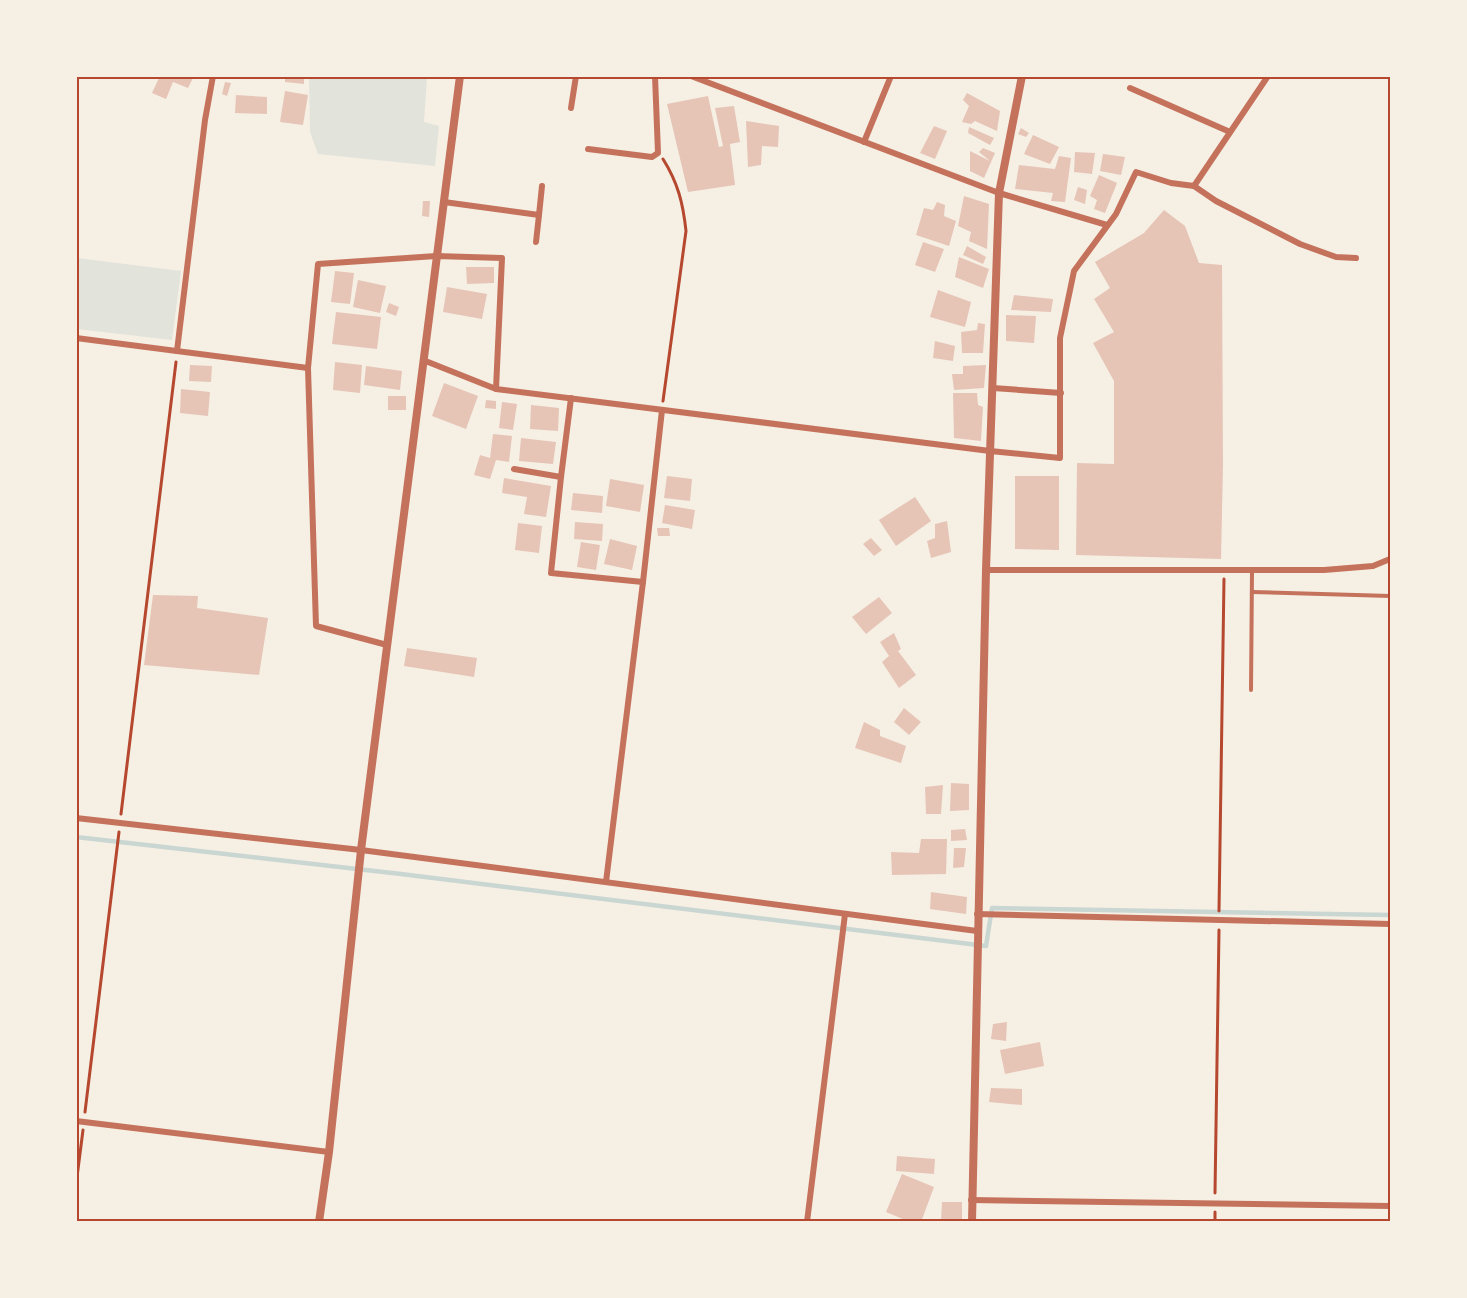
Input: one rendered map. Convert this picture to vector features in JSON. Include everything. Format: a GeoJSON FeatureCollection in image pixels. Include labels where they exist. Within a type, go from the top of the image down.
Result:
{"type":"FeatureCollection","features":[{"type":"Feature","properties":{"kind":"street"},"geometry":{"type":"LineString","coordinates":[[177,351],[204,120],[213,76]]}},
{"type":"Feature","properties":{"kind":"street"},"geometry":{"type":"LineString","coordinates":[[319,1221],[329,1152],[361,850],[460,76]]}},
{"type":"Feature","properties":{"kind":"street"},"geometry":{"type":"LineString","coordinates":[[572,108],[576,76]]}},
{"type":"Feature","properties":{"kind":"street"},"geometry":{"type":"LineString","coordinates":[[588,150],[652,157],[658,153],[655,76]]}},
{"type":"Feature","properties":{"kind":"street"},"geometry":{"type":"LineString","coordinates":[[691,76],[999,193],[1107,225]]}},
{"type":"Feature","properties":{"kind":"street"},"geometry":{"type":"LineString","coordinates":[[864,142],[891,76]]}},
{"type":"Feature","properties":{"kind":"street"},"geometry":{"type":"LineString","coordinates":[[972,1221],[986,570],[999,193],[1022,76]]}},
{"type":"Feature","properties":{"kind":"street"},"geometry":{"type":"LineString","coordinates":[[1194,186],[1268,76]]}},
{"type":"Feature","properties":{"kind":"street"},"geometry":{"type":"LineString","coordinates":[[1130,88],[1230,132]]}},
{"type":"Feature","properties":{"kind":"street"},"geometry":{"type":"LineString","coordinates":[[423,360],[496,389],[1060,458],[1060,338],[1074,271],[1116,214],[1136,172],[1171,183],[1194,186],[1216,201],[1300,244],[1336,257],[1356,258]]}},
{"type":"Feature","properties":{"kind":"street"},"geometry":{"type":"LineString","coordinates":[[536,242],[542,186]]}},
{"type":"Feature","properties":{"kind":"street"},"geometry":{"type":"LineString","coordinates":[[444,202],[539,215]]}},
{"type":"Feature","properties":{"kind":"street"},"geometry":{"type":"LineString","coordinates":[[387,645],[316,626],[308,368],[318,264],[436,256],[502,258],[496,389]]}},
{"type":"Feature","properties":{"kind":"street"},"geometry":{"type":"LineString","coordinates":[[76,338],[308,368]]}},
{"type":"Feature","properties":{"kind":"street"},"geometry":{"type":"LineString","coordinates":[[993,388],[1060,393]]}},
{"type":"Feature","properties":{"kind":"street"},"geometry":{"type":"LineString","coordinates":[[571,398],[551,573],[643,582]]}},
{"type":"Feature","properties":{"kind":"street"},"geometry":{"type":"LineString","coordinates":[[606,882],[662,410]]}},
{"type":"Feature","properties":{"kind":"street"},"geometry":{"type":"LineString","coordinates":[[513,470],[561,477]]}},
{"type":"Feature","properties":{"kind":"street"},"geometry":{"type":"LineString","coordinates":[[986,570],[1324,570],[1373,566],[1390,559]]}},
{"type":"Feature","properties":{"kind":"street"},"geometry":{"type":"LineString","coordinates":[[76,818],[361,850],[977,931]]}},
{"type":"Feature","properties":{"kind":"street"},"geometry":{"type":"LineString","coordinates":[[807,1221],[845,914]]}},
{"type":"Feature","properties":{"kind":"street"},"geometry":{"type":"LineString","coordinates":[[978,914],[1390,924]]}},
{"type":"Feature","properties":{"kind":"street"},"geometry":{"type":"LineString","coordinates":[[80,1122],[329,1152]]}},
{"type":"Feature","properties":{"kind":"street"},"geometry":{"type":"LineString","coordinates":[[972,1200],[1390,1206]]}},
{"type":"Feature","properties":{"kind":"lane"},"geometry":{"type":"LineString","coordinates":[[1251,690],[1252,571]]}},
{"type":"Feature","properties":{"kind":"lane"},"geometry":{"type":"LineString","coordinates":[[1252,592],[1390,596]]}},
{"type":"Feature","properties":{"kind":"path"},"geometry":{"type":"LineString","coordinates":[[658,153],[670,170],[683,203],[686,231],[662,410]]}},
{"type":"Feature","properties":{"kind":"path"},"geometry":{"type":"LineString","coordinates":[[76,1185],[80,1122],[117,852],[177,351]]}},
{"type":"Feature","properties":{"kind":"path"},"geometry":{"type":"LineString","coordinates":[[1215,1221],[1224,571]]}},
{"type":"Feature","properties":{"kind":"shaded area"},"geometry":{"type":"Polygon","coordinates":[[[422,76],[427,78],[424,122],[439,126],[435,166],[318,154],[310,132],[309,77],[422,76]]]}},
{"type":"Feature","properties":{"kind":"shaded area"},"geometry":{"type":"Polygon","coordinates":[[[77,258],[181,271],[172,340],[77,329],[77,258]]]}},
{"type":"Feature","properties":{"kind":"building"},"geometry":{"type":"Polygon","coordinates":[[[160,76],[194,76],[188,88],[173,82],[166,99],[152,93],[160,76]]]}},
{"type":"Feature","properties":{"kind":"building"},"geometry":{"type":"Polygon","coordinates":[[[285,77],[304,79],[304,84],[285,82],[285,77]]]}},
{"type":"Feature","properties":{"kind":"building"},"geometry":{"type":"Polygon","coordinates":[[[225,82],[231,83],[227,96],[222,94],[225,82]]]}},
{"type":"Feature","properties":{"kind":"building"},"geometry":{"type":"Polygon","coordinates":[[[285,91],[308,95],[303,125],[280,122],[285,91]]]}},
{"type":"Feature","properties":{"kind":"building"},"geometry":{"type":"Polygon","coordinates":[[[967,93],[1000,111],[997,131],[975,121],[971,124],[962,122],[969,106],[963,100],[967,93]]]}},
{"type":"Feature","properties":{"kind":"building"},"geometry":{"type":"Polygon","coordinates":[[[236,95],[267,97],[267,114],[235,113],[236,95]]]}},
{"type":"Feature","properties":{"kind":"building"},"geometry":{"type":"Polygon","coordinates":[[[708,96],[719,147],[723,146],[715,108],[734,106],[740,142],[730,144],[735,185],[688,192],[667,104],[708,96]]]}},
{"type":"Feature","properties":{"kind":"building"},"geometry":{"type":"Polygon","coordinates":[[[746,121],[779,126],[778,147],[762,146],[761,165],[748,167],[746,121]]]}},
{"type":"Feature","properties":{"kind":"building"},"geometry":{"type":"Polygon","coordinates":[[[934,126],[947,131],[935,159],[920,153],[934,126]]]}},
{"type":"Feature","properties":{"kind":"building"},"geometry":{"type":"Polygon","coordinates":[[[969,127],[994,138],[990,145],[968,133],[969,127]]]}},
{"type":"Feature","properties":{"kind":"building"},"geometry":{"type":"Polygon","coordinates":[[[1021,128],[1029,133],[1026,137],[1018,134],[1021,128]]]}},
{"type":"Feature","properties":{"kind":"building"},"geometry":{"type":"Polygon","coordinates":[[[1033,135],[1059,147],[1050,164],[1024,154],[1033,135]]]}},
{"type":"Feature","properties":{"kind":"building"},"geometry":{"type":"Polygon","coordinates":[[[983,148],[995,153],[984,178],[970,171],[970,151],[990,161],[979,152],[983,148]]]}},
{"type":"Feature","properties":{"kind":"building"},"geometry":{"type":"Polygon","coordinates":[[[1075,152],[1095,153],[1092,174],[1074,172],[1075,152]]]}},
{"type":"Feature","properties":{"kind":"building"},"geometry":{"type":"Polygon","coordinates":[[[1103,154],[1125,157],[1121,175],[1100,171],[1103,154]]]}},
{"type":"Feature","properties":{"kind":"building"},"geometry":{"type":"Polygon","coordinates":[[[1059,156],[1071,158],[1065,202],[1051,201],[1053,193],[1015,189],[1019,165],[1055,169],[1059,156]]]}},
{"type":"Feature","properties":{"kind":"building"},"geometry":{"type":"Polygon","coordinates":[[[1099,175],[1117,183],[1105,213],[1094,209],[1097,200],[1090,196],[1099,175]]]}},
{"type":"Feature","properties":{"kind":"building"},"geometry":{"type":"Polygon","coordinates":[[[1078,187],[1087,190],[1085,204],[1074,200],[1078,187]]]}},
{"type":"Feature","properties":{"kind":"building"},"geometry":{"type":"Polygon","coordinates":[[[964,196],[989,204],[987,249],[969,241],[971,232],[958,226],[964,196]]]}},
{"type":"Feature","properties":{"kind":"building"},"geometry":{"type":"Polygon","coordinates":[[[423,201],[430,201],[429,217],[422,216],[423,201]]]}},
{"type":"Feature","properties":{"kind":"building"},"geometry":{"type":"Polygon","coordinates":[[[937,202],[945,205],[944,216],[956,221],[949,246],[916,235],[924,208],[933,210],[937,202]]]}},
{"type":"Feature","properties":{"kind":"building"},"geometry":{"type":"Polygon","coordinates":[[[1164,210],[1185,226],[1199,263],[1222,265],[1221,559],[1076,555],[1077,463],[1114,464],[1114,381],[1093,343],[1114,332],[1094,299],[1110,288],[1095,262],[1144,233],[1164,210]]]}},
{"type":"Feature","properties":{"kind":"building"},"geometry":{"type":"Polygon","coordinates":[[[923,242],[944,249],[935,272],[915,265],[923,242]]]}},
{"type":"Feature","properties":{"kind":"building"},"geometry":{"type":"Polygon","coordinates":[[[967,246],[986,257],[983,264],[963,255],[967,246]]]}},
{"type":"Feature","properties":{"kind":"building"},"geometry":{"type":"Polygon","coordinates":[[[959,257],[989,269],[983,288],[955,277],[959,257]]]}},
{"type":"Feature","properties":{"kind":"building"},"geometry":{"type":"Polygon","coordinates":[[[466,267],[494,267],[494,283],[467,284],[466,267]]]}},
{"type":"Feature","properties":{"kind":"building"},"geometry":{"type":"Polygon","coordinates":[[[335,271],[354,273],[350,304],[331,302],[335,271]]]}},
{"type":"Feature","properties":{"kind":"building"},"geometry":{"type":"Polygon","coordinates":[[[358,280],[386,286],[380,313],[353,307],[358,280]]]}},
{"type":"Feature","properties":{"kind":"building"},"geometry":{"type":"Polygon","coordinates":[[[447,287],[487,294],[482,319],[443,312],[447,287]]]}},
{"type":"Feature","properties":{"kind":"building"},"geometry":{"type":"Polygon","coordinates":[[[938,290],[971,302],[965,327],[930,317],[938,290]]]}},
{"type":"Feature","properties":{"kind":"building"},"geometry":{"type":"Polygon","coordinates":[[[1014,295],[1053,299],[1051,312],[1011,310],[1014,295]]]}},
{"type":"Feature","properties":{"kind":"building"},"geometry":{"type":"Polygon","coordinates":[[[389,303],[399,307],[396,316],[386,312],[389,303]]]}},
{"type":"Feature","properties":{"kind":"building"},"geometry":{"type":"Polygon","coordinates":[[[336,312],[381,317],[377,349],[332,344],[336,312]]]}},
{"type":"Feature","properties":{"kind":"building"},"geometry":{"type":"Polygon","coordinates":[[[1006,315],[1036,316],[1034,343],[1006,341],[1006,315]]]}},
{"type":"Feature","properties":{"kind":"building"},"geometry":{"type":"Polygon","coordinates":[[[978,323],[985,324],[983,353],[962,353],[961,332],[977,330],[978,323]]]}},
{"type":"Feature","properties":{"kind":"building"},"geometry":{"type":"Polygon","coordinates":[[[935,341],[955,346],[953,361],[933,358],[935,341]]]}},
{"type":"Feature","properties":{"kind":"building"},"geometry":{"type":"Polygon","coordinates":[[[335,362],[362,365],[360,393],[333,390],[335,362]]]}},
{"type":"Feature","properties":{"kind":"building"},"geometry":{"type":"Polygon","coordinates":[[[190,365],[212,366],[211,382],[189,381],[190,365]]]}},
{"type":"Feature","properties":{"kind":"building"},"geometry":{"type":"Polygon","coordinates":[[[986,365],[984,388],[954,390],[952,374],[963,374],[963,366],[986,365]]]}},
{"type":"Feature","properties":{"kind":"building"},"geometry":{"type":"Polygon","coordinates":[[[366,366],[402,371],[400,390],[364,385],[366,366]]]}},
{"type":"Feature","properties":{"kind":"building"},"geometry":{"type":"Polygon","coordinates":[[[444,383],[478,396],[466,429],[432,416],[444,383]]]}},
{"type":"Feature","properties":{"kind":"building"},"geometry":{"type":"Polygon","coordinates":[[[181,389],[210,392],[208,416],[180,413],[181,389]]]}},
{"type":"Feature","properties":{"kind":"building"},"geometry":{"type":"Polygon","coordinates":[[[953,393],[977,393],[978,405],[983,407],[981,441],[954,438],[953,393]]]}},
{"type":"Feature","properties":{"kind":"building"},"geometry":{"type":"Polygon","coordinates":[[[388,396],[406,396],[406,410],[388,410],[388,396]]]}},
{"type":"Feature","properties":{"kind":"building"},"geometry":{"type":"Polygon","coordinates":[[[486,400],[496,401],[496,409],[485,408],[486,400]]]}},
{"type":"Feature","properties":{"kind":"building"},"geometry":{"type":"Polygon","coordinates":[[[502,402],[517,404],[513,430],[499,428],[502,402]]]}},
{"type":"Feature","properties":{"kind":"building"},"geometry":{"type":"Polygon","coordinates":[[[531,405],[559,408],[558,431],[530,429],[531,405]]]}},
{"type":"Feature","properties":{"kind":"building"},"geometry":{"type":"Polygon","coordinates":[[[493,434],[512,436],[509,462],[496,460],[490,479],[474,475],[480,455],[490,458],[493,434]]]}},
{"type":"Feature","properties":{"kind":"building"},"geometry":{"type":"Polygon","coordinates":[[[521,438],[556,442],[553,464],[519,461],[521,438]]]}},
{"type":"Feature","properties":{"kind":"building"},"geometry":{"type":"Polygon","coordinates":[[[667,476],[692,479],[690,501],[664,498],[667,476]]]}},
{"type":"Feature","properties":{"kind":"building"},"geometry":{"type":"Polygon","coordinates":[[[1015,476],[1059,476],[1059,550],[1015,549],[1015,476]]]}},
{"type":"Feature","properties":{"kind":"building"},"geometry":{"type":"Polygon","coordinates":[[[504,478],[551,486],[546,517],[524,514],[527,497],[502,493],[504,478]]]}},
{"type":"Feature","properties":{"kind":"building"},"geometry":{"type":"Polygon","coordinates":[[[610,479],[644,485],[640,512],[606,506],[610,479]]]}},
{"type":"Feature","properties":{"kind":"building"},"geometry":{"type":"Polygon","coordinates":[[[573,493],[603,496],[602,513],[571,510],[573,493]]]}},
{"type":"Feature","properties":{"kind":"building"},"geometry":{"type":"Polygon","coordinates":[[[915,497],[931,521],[896,546],[879,520],[915,497]]]}},
{"type":"Feature","properties":{"kind":"building"},"geometry":{"type":"Polygon","coordinates":[[[665,505],[695,510],[692,529],[662,523],[665,505]]]}},
{"type":"Feature","properties":{"kind":"building"},"geometry":{"type":"Polygon","coordinates":[[[947,521],[951,552],[931,558],[927,541],[935,538],[935,524],[947,521]]]}},
{"type":"Feature","properties":{"kind":"building"},"geometry":{"type":"Polygon","coordinates":[[[575,522],[603,524],[602,541],[574,539],[575,522]]]}},
{"type":"Feature","properties":{"kind":"building"},"geometry":{"type":"Polygon","coordinates":[[[518,523],[542,526],[539,553],[515,550],[518,523]]]}},
{"type":"Feature","properties":{"kind":"building"},"geometry":{"type":"Polygon","coordinates":[[[657,528],[669,528],[670,536],[658,536],[657,528]]]}},
{"type":"Feature","properties":{"kind":"building"},"geometry":{"type":"Polygon","coordinates":[[[871,538],[882,550],[874,556],[863,544],[871,538]]]}},
{"type":"Feature","properties":{"kind":"building"},"geometry":{"type":"Polygon","coordinates":[[[610,539],[637,546],[632,570],[604,564],[610,539]]]}},
{"type":"Feature","properties":{"kind":"building"},"geometry":{"type":"Polygon","coordinates":[[[581,542],[600,545],[596,570],[577,567],[581,542]]]}},
{"type":"Feature","properties":{"kind":"building"},"geometry":{"type":"Polygon","coordinates":[[[153,595],[198,596],[197,608],[268,618],[259,675],[144,665],[153,595]]]}},
{"type":"Feature","properties":{"kind":"building"},"geometry":{"type":"Polygon","coordinates":[[[879,597],[892,613],[866,634],[852,617],[879,597]]]}},
{"type":"Feature","properties":{"kind":"building"},"geometry":{"type":"Polygon","coordinates":[[[894,633],[901,649],[898,651],[916,675],[899,688],[882,662],[889,656],[880,642],[894,633]]]}},
{"type":"Feature","properties":{"kind":"building"},"geometry":{"type":"Polygon","coordinates":[[[407,648],[477,658],[474,677],[404,666],[407,648]]]}},
{"type":"Feature","properties":{"kind":"building"},"geometry":{"type":"Polygon","coordinates":[[[904,708],[921,722],[909,735],[894,722],[904,708]]]}},
{"type":"Feature","properties":{"kind":"building"},"geometry":{"type":"Polygon","coordinates":[[[864,722],[880,730],[880,736],[906,746],[901,763],[855,748],[864,722]]]}},
{"type":"Feature","properties":{"kind":"building"},"geometry":{"type":"Polygon","coordinates":[[[951,783],[969,784],[969,810],[950,811],[951,783]]]}},
{"type":"Feature","properties":{"kind":"building"},"geometry":{"type":"Polygon","coordinates":[[[943,785],[941,814],[926,814],[925,787],[943,785]]]}},
{"type":"Feature","properties":{"kind":"building"},"geometry":{"type":"Polygon","coordinates":[[[965,829],[967,840],[951,841],[951,830],[965,829]]]}},
{"type":"Feature","properties":{"kind":"building"},"geometry":{"type":"Polygon","coordinates":[[[921,839],[947,839],[946,874],[892,875],[891,852],[919,853],[921,839]]]}},
{"type":"Feature","properties":{"kind":"building"},"geometry":{"type":"Polygon","coordinates":[[[954,848],[966,848],[964,867],[953,868],[954,848]]]}},
{"type":"Feature","properties":{"kind":"building"},"geometry":{"type":"Polygon","coordinates":[[[931,892],[967,897],[966,914],[930,909],[931,892]]]}},
{"type":"Feature","properties":{"kind":"building"},"geometry":{"type":"Polygon","coordinates":[[[1007,1022],[1006,1041],[991,1039],[993,1024],[1007,1022]]]}},
{"type":"Feature","properties":{"kind":"building"},"geometry":{"type":"Polygon","coordinates":[[[1040,1042],[1044,1066],[1005,1074],[1000,1050],[1040,1042]]]}},
{"type":"Feature","properties":{"kind":"building"},"geometry":{"type":"Polygon","coordinates":[[[991,1088],[1022,1089],[1022,1105],[989,1102],[991,1088]]]}},
{"type":"Feature","properties":{"kind":"building"},"geometry":{"type":"Polygon","coordinates":[[[897,1156],[935,1159],[934,1174],[896,1171],[897,1156]]]}},
{"type":"Feature","properties":{"kind":"building"},"geometry":{"type":"Polygon","coordinates":[[[902,1174],[934,1187],[921,1222],[910,1222],[886,1212],[902,1174]]]}},
{"type":"Feature","properties":{"kind":"building"},"geometry":{"type":"Polygon","coordinates":[[[942,1202],[962,1202],[962,1222],[941,1222],[942,1202]]]}},
{"type":"Feature","properties":{"kind":"waterway"},"geometry":{"type":"LineString","coordinates":[[76,837],[401,874],[986,946],[992,908],[1390,915]]}}]}
